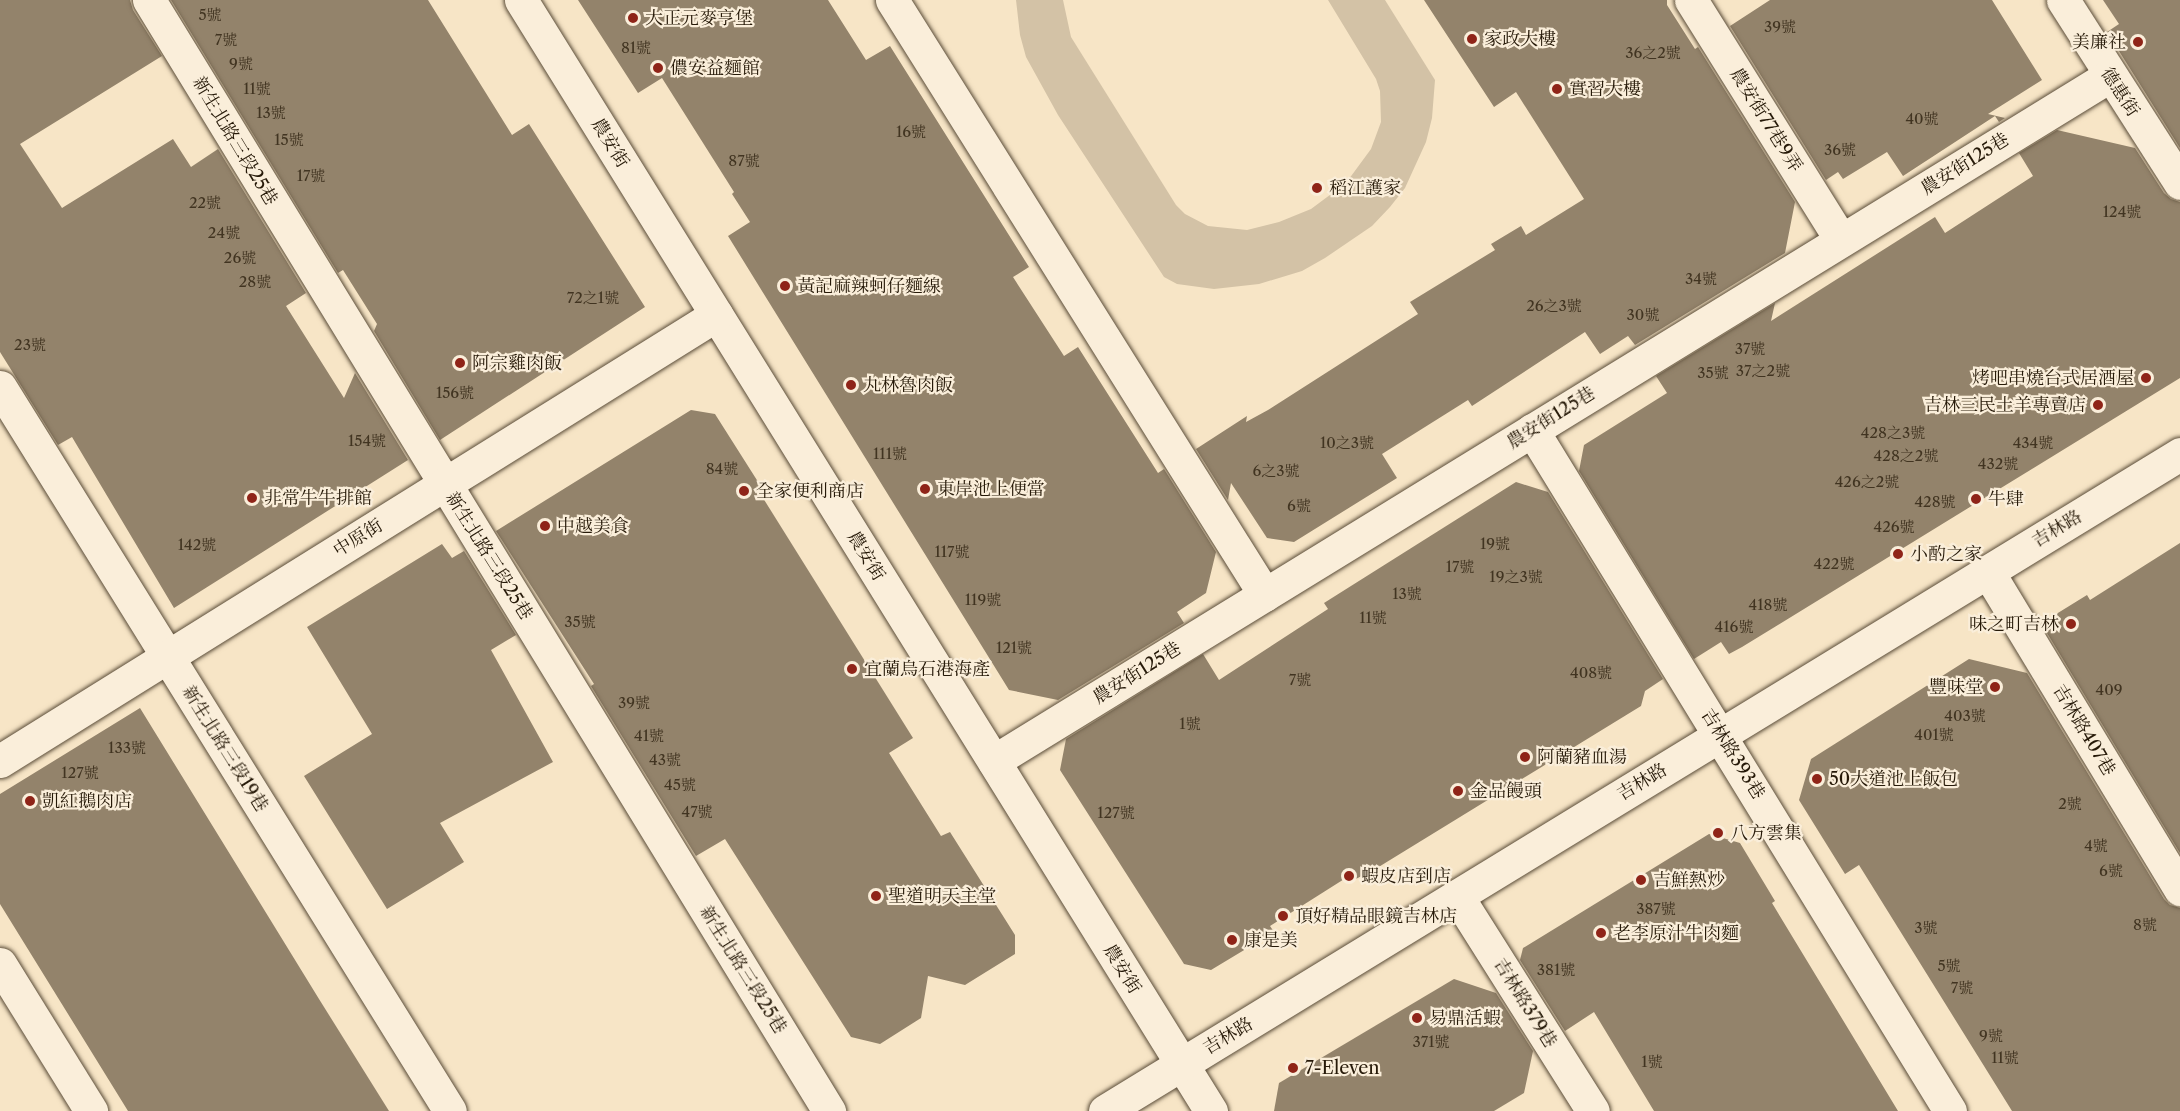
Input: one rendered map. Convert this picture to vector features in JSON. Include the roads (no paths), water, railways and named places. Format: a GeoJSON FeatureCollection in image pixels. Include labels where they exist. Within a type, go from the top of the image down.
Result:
{"type":"FeatureCollection","features":[{"type":"Feature","properties":{"kind":"street","name":"新生北路三段25巷"},"geometry":{"type":"LineString","coordinates":[[149,0],[830,1111]]}},
{"type":"Feature","properties":{"kind":"street","name":"農安街"},"geometry":{"type":"LineString","coordinates":[[521,0],[1211,1111]]}},
{"type":"Feature","properties":{"kind":"street"},"geometry":{"type":"LineString","coordinates":[[892,0],[1265,595]]}},
{"type":"Feature","properties":{"kind":"street","name":"農安街77巷9弄"},"geometry":{"type":"LineString","coordinates":[[1691,0],[1841,240]]}},
{"type":"Feature","properties":{"kind":"street","name":"德惠街"},"geometry":{"type":"LineString","coordinates":[[2062,0],[2180,183]]}},
{"type":"Feature","properties":{"kind":"street","name":"農安街125巷"},"geometry":{"type":"LineString","coordinates":[[994,761],[2109,76]]}},
{"type":"Feature","properties":{"kind":"street","name":"中原街"},"geometry":{"type":"LineString","coordinates":[[0,761],[716,315]]}},
{"type":"Feature","properties":{"kind":"street","name":"新生北路三段19巷"},"geometry":{"type":"LineString","coordinates":[[0,387],[450,1111]]}},
{"type":"Feature","properties":{"kind":"street","name":"吉林路393巷"},"geometry":{"type":"LineString","coordinates":[[1532,430],[1722,735],[1950,1111]]}},
{"type":"Feature","properties":{"kind":"street","name":"吉林路"},"geometry":{"type":"LineString","coordinates":[[1105,1111],[2180,454]]}},
{"type":"Feature","properties":{"kind":"street","name":"吉林路407巷"},"geometry":{"type":"LineString","coordinates":[[1988,572],[2180,889]]}},
{"type":"Feature","properties":{"kind":"street","name":"吉林路379巷"},"geometry":{"type":"LineString","coordinates":[[1457,896],[1593,1111]]}},
{"type":"Feature","properties":{"kind":"street"},"geometry":{"type":"LineString","coordinates":[[0,964],[91,1111]]}},
{"type":"Feature","properties":{"kind":"place","name":"大正元麥亨堡"},"geometry":{"type":"Point","coordinates":[633,18]}},
{"type":"Feature","properties":{"kind":"place","name":"家政大樓"},"geometry":{"type":"Point","coordinates":[1472,39]}},
{"type":"Feature","properties":{"kind":"place","name":"美廉社"},"geometry":{"type":"Point","coordinates":[2138,42]}},
{"type":"Feature","properties":{"kind":"place","name":"儂安益麵館"},"geometry":{"type":"Point","coordinates":[658,68]}},
{"type":"Feature","properties":{"kind":"place","name":"實習大樓"},"geometry":{"type":"Point","coordinates":[1557,89]}},
{"type":"Feature","properties":{"kind":"place","name":"稻江護家"},"geometry":{"type":"Point","coordinates":[1317,188]}},
{"type":"Feature","properties":{"kind":"place","name":"黃記麻辣蚵仔麵線"},"geometry":{"type":"Point","coordinates":[785,286]}},
{"type":"Feature","properties":{"kind":"place","name":"阿宗雞肉飯"},"geometry":{"type":"Point","coordinates":[460,363]}},
{"type":"Feature","properties":{"kind":"place","name":"烤吧串燒台式居酒屋"},"geometry":{"type":"Point","coordinates":[2146,378]}},
{"type":"Feature","properties":{"kind":"place","name":"丸林魯肉飯"},"geometry":{"type":"Point","coordinates":[851,385]}},
{"type":"Feature","properties":{"kind":"place","name":"吉林三民土羊專賣店"},"geometry":{"type":"Point","coordinates":[2098,405]}},
{"type":"Feature","properties":{"kind":"place","name":"東岸池上便當"},"geometry":{"type":"Point","coordinates":[925,489]}},
{"type":"Feature","properties":{"kind":"place","name":"全家便利商店"},"geometry":{"type":"Point","coordinates":[744,491]}},
{"type":"Feature","properties":{"kind":"place","name":"非常牛牛排館"},"geometry":{"type":"Point","coordinates":[252,498]}},
{"type":"Feature","properties":{"kind":"place","name":"牛肆"},"geometry":{"type":"Point","coordinates":[1976,499]}},
{"type":"Feature","properties":{"kind":"place","name":"中越美食"},"geometry":{"type":"Point","coordinates":[545,526]}},
{"type":"Feature","properties":{"kind":"place","name":"小酌之家"},"geometry":{"type":"Point","coordinates":[1898,554]}},
{"type":"Feature","properties":{"kind":"place","name":"味之町吉林"},"geometry":{"type":"Point","coordinates":[2071,624]}},
{"type":"Feature","properties":{"kind":"place","name":"宜蘭烏石港海產"},"geometry":{"type":"Point","coordinates":[852,669]}},
{"type":"Feature","properties":{"kind":"place","name":"豐味堂"},"geometry":{"type":"Point","coordinates":[1995,687]}},
{"type":"Feature","properties":{"kind":"place","name":"阿蘭豬血湯"},"geometry":{"type":"Point","coordinates":[1525,757]}},
{"type":"Feature","properties":{"kind":"place","name":"50大道池上飯包"},"geometry":{"type":"Point","coordinates":[1817,779]}},
{"type":"Feature","properties":{"kind":"place","name":"金品饅頭"},"geometry":{"type":"Point","coordinates":[1458,791]}},
{"type":"Feature","properties":{"kind":"place","name":"凱紅鵝肉店"},"geometry":{"type":"Point","coordinates":[30,801]}},
{"type":"Feature","properties":{"kind":"place","name":"八方雲集"},"geometry":{"type":"Point","coordinates":[1718,833]}},
{"type":"Feature","properties":{"kind":"place","name":"蝦皮店到店"},"geometry":{"type":"Point","coordinates":[1349,876]}},
{"type":"Feature","properties":{"kind":"place","name":"吉鮮熱炒"},"geometry":{"type":"Point","coordinates":[1641,880]}},
{"type":"Feature","properties":{"kind":"place","name":"聖道明天主堂"},"geometry":{"type":"Point","coordinates":[876,896]}},
{"type":"Feature","properties":{"kind":"place","name":"頂好精品眼鏡吉林店"},"geometry":{"type":"Point","coordinates":[1283,916]}},
{"type":"Feature","properties":{"kind":"place","name":"老李原汁牛肉麵"},"geometry":{"type":"Point","coordinates":[1601,933]}},
{"type":"Feature","properties":{"kind":"place","name":"康是美"},"geometry":{"type":"Point","coordinates":[1232,940]}},
{"type":"Feature","properties":{"kind":"place","name":"易鼎活蝦"},"geometry":{"type":"Point","coordinates":[1417,1018]}},
{"type":"Feature","properties":{"kind":"place","name":"7-Eleven"},"geometry":{"type":"Point","coordinates":[1293,1068]}}]}
